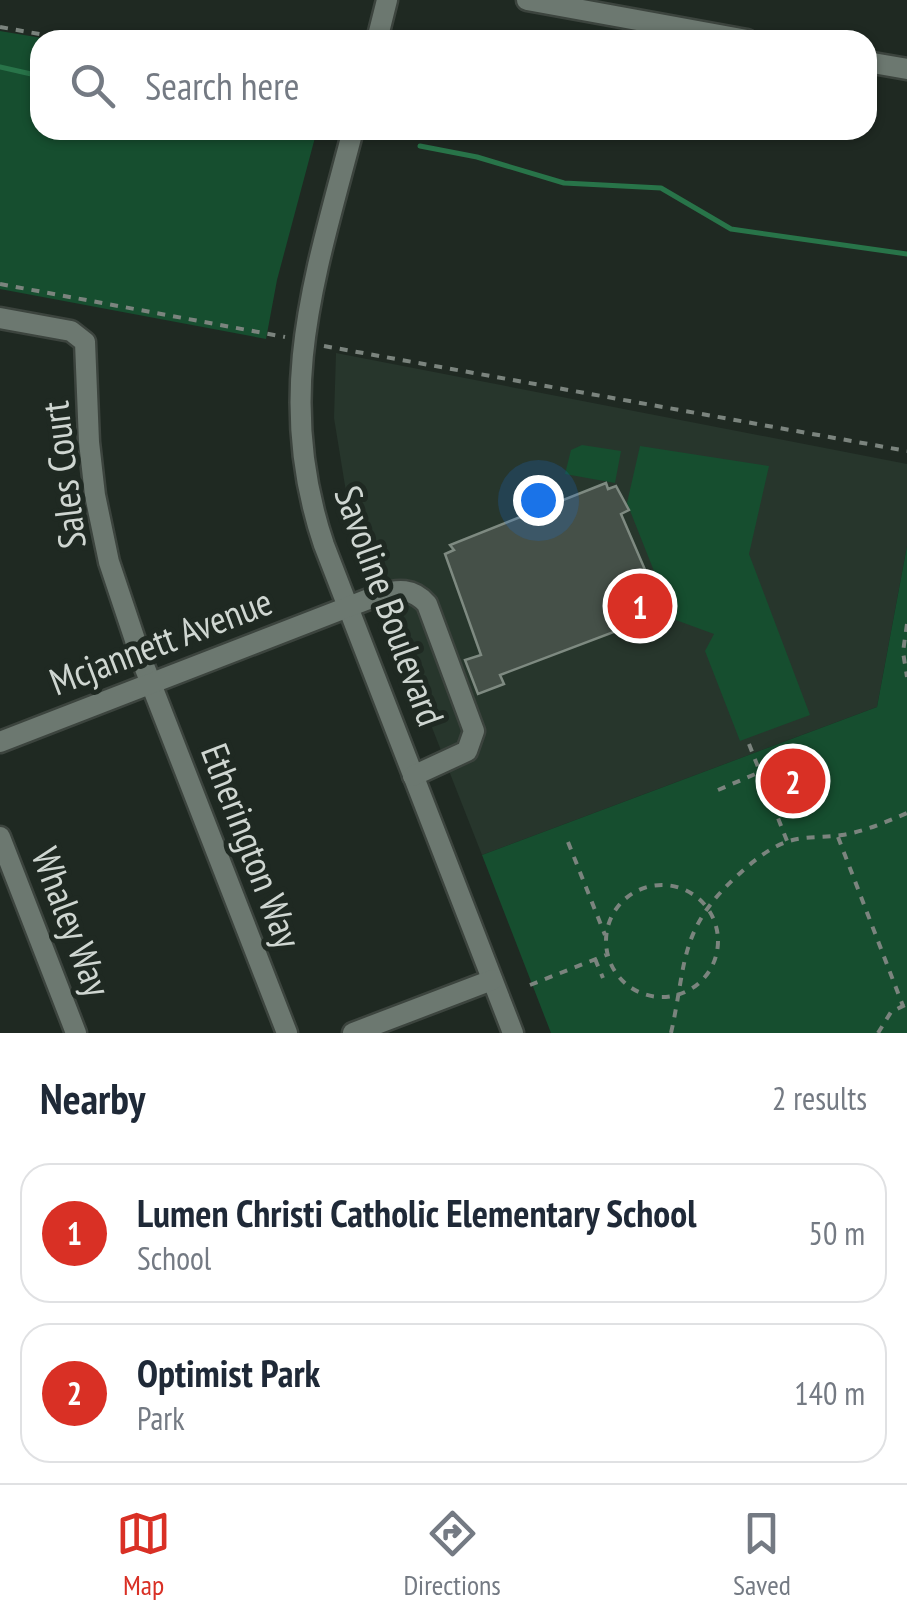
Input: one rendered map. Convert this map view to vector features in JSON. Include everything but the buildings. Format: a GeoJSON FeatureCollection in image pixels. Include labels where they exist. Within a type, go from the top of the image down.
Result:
{"type":"FeatureCollection","features":[{"type":"Feature","properties":{"kind":"street"},"geometry":{"type":"LineString","coordinates":[[379,30],[387,0]]}},
{"type":"Feature","properties":{"kind":"street"},"geometry":{"type":"LineString","coordinates":[[528,0],[692,30]]}},
{"type":"Feature","properties":{"kind":"street"},"geometry":{"type":"LineString","coordinates":[[877,64],[907,69]]}},
{"type":"Feature","properties":{"kind":"street","name":"Savoline Boulevard"},"geometry":{"type":"LineString","coordinates":[[351,140],[306,320],[300,392],[309,494],[348,608],[513,1033]]}},
{"type":"Feature","properties":{"kind":"street","name":"Sales Court"},"geometry":{"type":"LineString","coordinates":[[0,318],[71,331],[86,342],[89,442],[100,522],[119,594],[151,684]]}},
{"type":"Feature","properties":{"kind":"street","name":"Mcjannett Avenue"},"geometry":{"type":"LineString","coordinates":[[0,742],[396,590],[419,595],[427,604],[474,731],[467,751],[413,776]]}},
{"type":"Feature","properties":{"kind":"street","name":"Etherington Way"},"geometry":{"type":"LineString","coordinates":[[151,684],[287,1033]]}},
{"type":"Feature","properties":{"kind":"street","name":"Whaley Way"},"geometry":{"type":"LineString","coordinates":[[0,838],[76,1033]]}},
{"type":"Feature","properties":{"kind":"street"},"geometry":{"type":"LineString","coordinates":[[354,1033],[492,980]]}},
{"type":"Feature","properties":{"kind":"path"},"geometry":{"type":"LineString","coordinates":[[0,28],[30,33]]}},
{"type":"Feature","properties":{"kind":"path"},"geometry":{"type":"LineString","coordinates":[[0,284],[279,336]]}},
{"type":"Feature","properties":{"kind":"path"},"geometry":{"type":"LineString","coordinates":[[326,346],[907,452]]}},
{"type":"Feature","properties":{"kind":"path"},"geometry":{"type":"LineString","coordinates":[[907,624],[907,678]]}},
{"type":"Feature","properties":{"kind":"path"},"geometry":{"type":"LineString","coordinates":[[750,744],[787,841]]}},
{"type":"Feature","properties":{"kind":"path"},"geometry":{"type":"LineString","coordinates":[[718,790],[760,772]]}},
{"type":"Feature","properties":{"kind":"path"},"geometry":{"type":"LineString","coordinates":[[671,1033],[690,940],[708,906],[754,860],[787,841],[838,836],[888,823],[906,812]]}},
{"type":"Feature","properties":{"kind":"path"},"geometry":{"type":"LineString","coordinates":[[838,836],[905,1005],[892,1012],[878,1033]]}},
{"type":"Feature","properties":{"kind":"path"},"geometry":{"type":"LineString","coordinates":[[568,842],[605,937]]}},
{"type":"Feature","properties":{"kind":"path"},"geometry":{"type":"LineString","coordinates":[[653,884],[683,888],[708,906],[717,926],[718,949],[709,972],[694,988],[677,996],[649,996],[625,984],[606,955],[605,937],[610,916],[628,895],[653,884]]}},
{"type":"Feature","properties":{"kind":"path"},"geometry":{"type":"LineString","coordinates":[[530,985],[606,955]]}},
{"type":"Feature","properties":{"kind":"path"},"geometry":{"type":"LineString","coordinates":[[595,959],[602,978]]}},
{"type":"Feature","properties":{"kind":"shaded area"},"geometry":{"type":"Polygon","coordinates":[[[336,353],[907,464],[907,546],[877,707],[482,855],[348,504],[334,418],[336,353]]]}},
{"type":"Feature","properties":{"kind":"green space"},"geometry":{"type":"Polygon","coordinates":[[[0,31],[30,36],[30,140],[314,140],[277,280],[266,339],[0,289],[0,31]]]}},
{"type":"Feature","properties":{"kind":"green space"},"geometry":{"type":"Polygon","coordinates":[[[582,445],[621,451],[615,483],[565,474],[571,450],[582,445]]]}},
{"type":"Feature","properties":{"kind":"green space"},"geometry":{"type":"Polygon","coordinates":[[[640,446],[769,466],[749,554],[810,715],[740,741],[705,651],[714,634],[673,619],[627,503],[640,446]]]}},
{"type":"Feature","properties":{"kind":"green space"},"geometry":{"type":"Polygon","coordinates":[[[907,546],[907,1033],[551,1033],[482,855],[877,707],[907,546]]]}},
{"type":"Feature","properties":{"kind":"waterway"},"geometry":{"type":"LineString","coordinates":[[0,67],[30,74]]}},
{"type":"Feature","properties":{"kind":"waterway"},"geometry":{"type":"LineString","coordinates":[[420,146],[477,157],[564,183],[661,188],[731,229],[907,254]]}},
{"type":"Feature","properties":{"kind":"place","name":"Lumen Christi Catholic Elementary School"},"geometry":{"type":"Point","coordinates":[640,606]}},
{"type":"Feature","properties":{"kind":"place","name":"Optimist Park"},"geometry":{"type":"Point","coordinates":[793,781]}}]}
